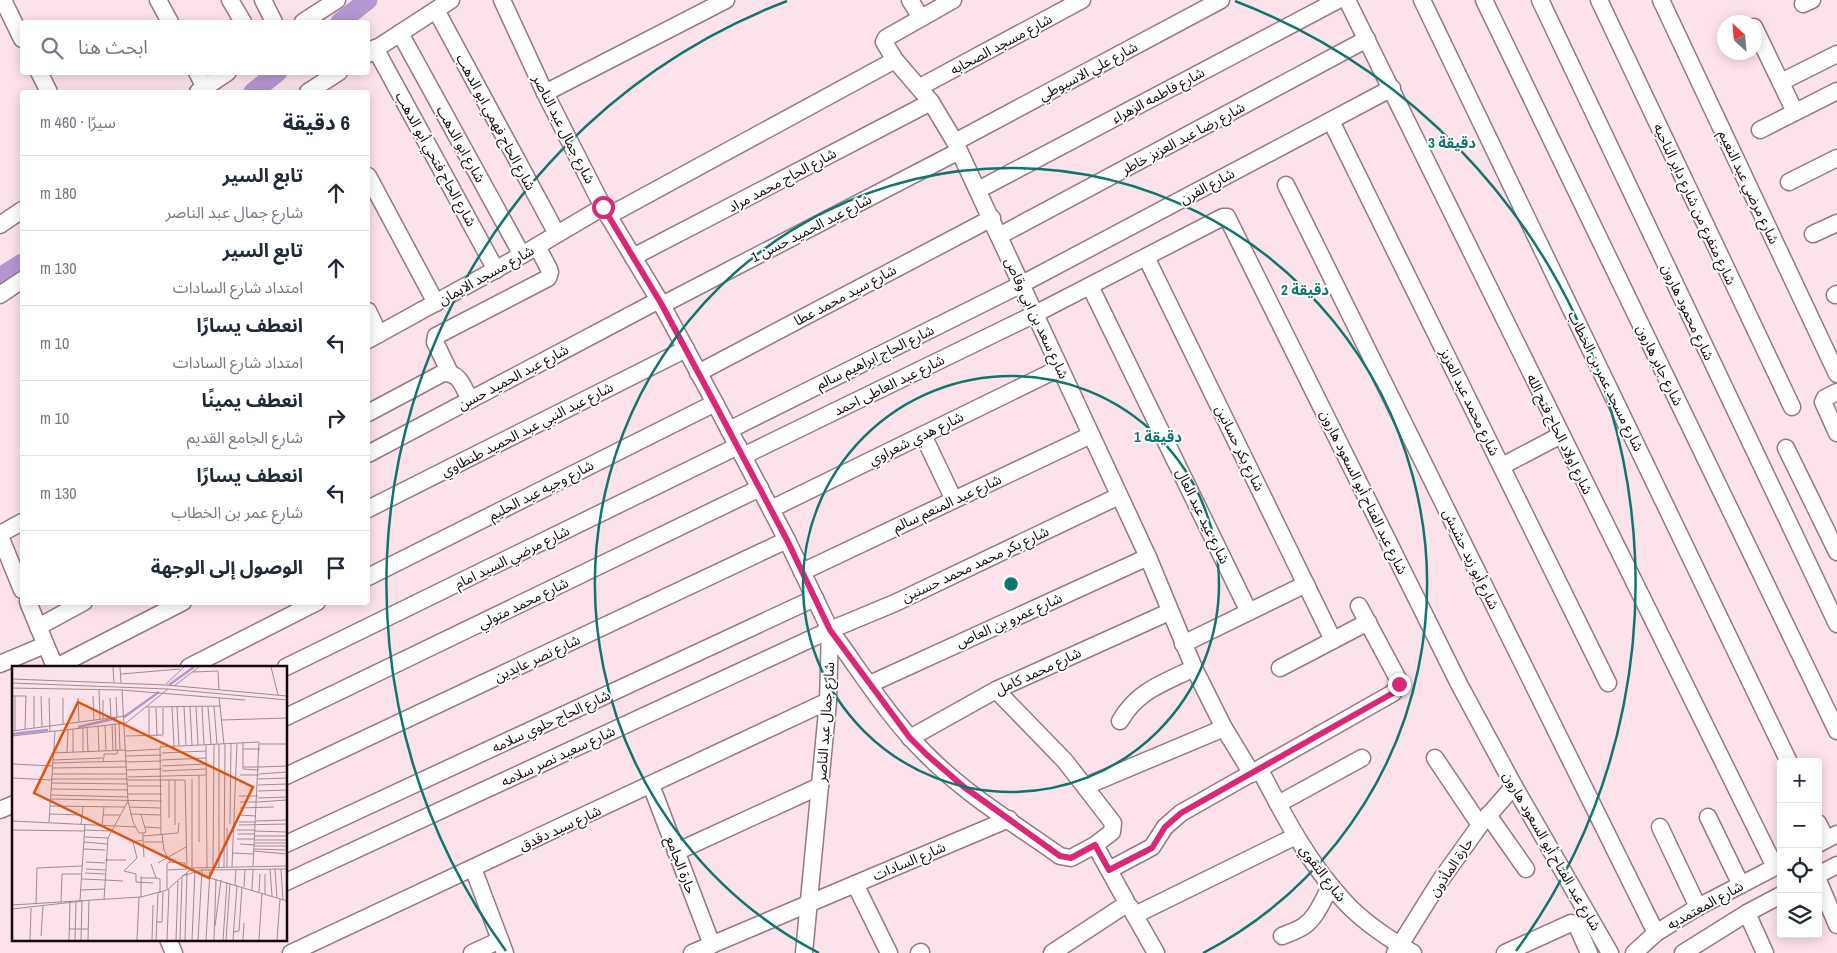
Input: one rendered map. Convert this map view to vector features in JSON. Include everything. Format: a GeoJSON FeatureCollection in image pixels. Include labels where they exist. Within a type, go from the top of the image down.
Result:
{"type":"FeatureCollection","features":[{"type":"Feature","properties":{"kind":"street"},"geometry":{"type":"LineString","coordinates":[[3,0],[20,34]]}},
{"type":"Feature","properties":{"kind":"street"},"geometry":{"type":"LineString","coordinates":[[158,0],[169,20]]}},
{"type":"Feature","properties":{"kind":"street"},"geometry":{"type":"LineString","coordinates":[[230,0],[242,20]]}},
{"type":"Feature","properties":{"kind":"street"},"geometry":{"type":"LineString","coordinates":[[263,0],[273,20]]}},
{"type":"Feature","properties":{"kind":"street"},"geometry":{"type":"LineString","coordinates":[[306,20],[338,0]]}},
{"type":"Feature","properties":{"kind":"street"},"geometry":{"type":"LineString","coordinates":[[371,51],[451,0]]}},
{"type":"Feature","properties":{"kind":"street","name":"شارع جمال عبد الناصر"},"geometry":{"type":"LineString","coordinates":[[502,0],[545,93],[606,212],[661,303],[686,349],[787,540],[830,630],[828,701],[804,953]]}},
{"type":"Feature","properties":{"kind":"street"},"geometry":{"type":"LineString","coordinates":[[545,93],[726,0]]}},
{"type":"Feature","properties":{"kind":"street"},"geometry":{"type":"LineString","coordinates":[[910,0],[920,18],[953,0]]}},
{"type":"Feature","properties":{"kind":"street","name":"شارع مسجد الصحابه"},"geometry":{"type":"LineString","coordinates":[[920,87],[1082,0]]}},
{"type":"Feature","properties":{"kind":"street","name":"شارع علي الاسيوطي"},"geometry":{"type":"LineString","coordinates":[[957,146],[1221,0]]}},
{"type":"Feature","properties":{"kind":"street","name":"شارع فاطمه الزهراء"},"geometry":{"type":"LineString","coordinates":[[978,190],[1338,0]]}},
{"type":"Feature","properties":{"kind":"street","name":"شارع اولاد الحاج فتح الله"},"geometry":{"type":"LineString","coordinates":[[1348,0],[1561,435],[1777,864]]}},
{"type":"Feature","properties":{"kind":"street","name":"شارع مسجد عمر بن الخطاب"},"geometry":{"type":"LineString","coordinates":[[1422,0],[1787,758]]}},
{"type":"Feature","properties":{"kind":"street","name":"شارع جابر هارون"},"geometry":{"type":"LineString","coordinates":[[1484,0],[1837,731]]}},
{"type":"Feature","properties":{"kind":"street","name":"شارع محمود هارون"},"geometry":{"type":"LineString","coordinates":[[1540,0],[1837,624]]}},
{"type":"Feature","properties":{"kind":"street","name":"شارع متفرع من شارع داير الناحيه"},"geometry":{"type":"LineString","coordinates":[[1599,0],[1792,407]]}},
{"type":"Feature","properties":{"kind":"street","name":"شارع مرضي عبد النعيم"},"geometry":{"type":"LineString","coordinates":[[1661,0],[1837,374]]}},
{"type":"Feature","properties":{"kind":"street","name":"شارع الحاج فهمي ابو الدهب"},"geometry":{"type":"LineString","coordinates":[[436,10],[557,234]]}},
{"type":"Feature","properties":{"kind":"street","name":"شارع سعد بن ابي وقاص"},"geometry":{"type":"LineString","coordinates":[[920,18],[886,38],[884,42],[895,60],[931,102],[957,146],[1148,557],[1170,612]]}},
{"type":"Feature","properties":{"kind":"street","name":"شارع ابو الدهب"},"geometry":{"type":"LineString","coordinates":[[400,33],[522,255]]}},
{"type":"Feature","properties":{"kind":"street","name":"شارع رضا عبد العزيز خاطر"},"geometry":{"type":"LineString","coordinates":[[999,236],[1367,39]]}},
{"type":"Feature","properties":{"kind":"street"},"geometry":{"type":"LineString","coordinates":[[1762,43],[1795,112]]}},
{"type":"Feature","properties":{"kind":"street","name":"شارع الحاج فتحي أبو الدهب"},"geometry":{"type":"LineString","coordinates":[[371,51],[496,270]]}},
{"type":"Feature","properties":{"kind":"street"},"geometry":{"type":"LineString","coordinates":[[1781,82],[1837,54]]}},
{"type":"Feature","properties":{"kind":"street","name":"شارع مسجد الايمان"},"geometry":{"type":"LineString","coordinates":[[373,337],[496,270],[557,234],[606,212],[895,60]]}},
{"type":"Feature","properties":{"kind":"street"},"geometry":{"type":"LineString","coordinates":[[42,75],[49,90]]}},
{"type":"Feature","properties":{"kind":"street"},"geometry":{"type":"LineString","coordinates":[[198,75],[202,90],[224,75]]}},
{"type":"Feature","properties":{"kind":"street"},"geometry":{"type":"LineString","coordinates":[[316,90],[335,75]]}},
{"type":"Feature","properties":{"kind":"street","name":"شارع الفرن"},"geometry":{"type":"LineString","coordinates":[[1022,284],[1392,88]]}},
{"type":"Feature","properties":{"kind":"street"},"geometry":{"type":"LineString","coordinates":[[1760,130],[1837,91]]}},
{"type":"Feature","properties":{"kind":"street","name":"شارع الحاج محمد مراد"},"geometry":{"type":"LineString","coordinates":[[633,257],[931,102]]}},
{"type":"Feature","properties":{"kind":"street","name":"شارع محمد عبد العزيز"},"geometry":{"type":"LineString","coordinates":[[1331,121],[1608,683]]}},
{"type":"Feature","properties":{"kind":"street","name":"شارع عبد الحميد حسن 1"},"geometry":{"type":"LineString","coordinates":[[661,303],[957,146]]}},
{"type":"Feature","properties":{"kind":"street"},"geometry":{"type":"LineString","coordinates":[[1789,182],[1837,158]]}},
{"type":"Feature","properties":{"kind":"street"},"geometry":{"type":"LineString","coordinates":[[370,180],[436,303]]}},
{"type":"Feature","properties":{"kind":"street","name":"شارع أبو زيد حشيش"},"geometry":{"type":"LineString","coordinates":[[1286,185],[1656,933]]}},
{"type":"Feature","properties":{"kind":"street"},"geometry":{"type":"LineString","coordinates":[[0,225],[20,211]]}},
{"type":"Feature","properties":{"kind":"street","name":"شارع عبد الفتاح أبو السعود هارون"},"geometry":{"type":"LineString","coordinates":[[1035,314],[1223,217],[1228,218],[1459,684],[1514,786],[1610,953]]}},
{"type":"Feature","properties":{"kind":"street","name":"شارع سيد محمد عطا"},"geometry":{"type":"LineString","coordinates":[[698,372],[992,218]]}},
{"type":"Feature","properties":{"kind":"street"},"geometry":{"type":"LineString","coordinates":[[1813,234],[1837,222]]}},
{"type":"Feature","properties":{"kind":"street"},"geometry":{"type":"LineString","coordinates":[[470,400],[459,379],[450,373],[435,342],[436,336],[548,278],[550,272],[537,246]]}},
{"type":"Feature","properties":{"kind":"street","name":"شارع بكر حسانين"},"geometry":{"type":"LineString","coordinates":[[1146,257],[1333,640]]}},
{"type":"Feature","properties":{"kind":"street"},"geometry":{"type":"LineString","coordinates":[[0,295],[20,281]]}},
{"type":"Feature","properties":{"kind":"street","name":"شارع الحاج ابراهيم سالم"},"geometry":{"type":"LineString","coordinates":[[729,430],[1022,284]]}},
{"type":"Feature","properties":{"kind":"street","name":"شارع عيد عبد العال"},"geometry":{"type":"LineString","coordinates":[[1090,286],[1249,612]]}},
{"type":"Feature","properties":{"kind":"street","name":"شارع عبد الحميد حسن"},"geometry":{"type":"LineString","coordinates":[[370,453],[661,303]]}},
{"type":"Feature","properties":{"kind":"street","name":"شارع عبد العاطى احمد"},"geometry":{"type":"LineString","coordinates":[[740,451],[1035,314]]}},
{"type":"Feature","properties":{"kind":"street"},"geometry":{"type":"LineString","coordinates":[[370,321],[373,337]]}},
{"type":"Feature","properties":{"kind":"street","name":"شارع عبد النبي عبد الحميد طنطاوي"},"geometry":{"type":"LineString","coordinates":[[370,508],[686,349]]}},
{"type":"Feature","properties":{"kind":"street","name":"شارع هدي شعراوي"},"geometry":{"type":"LineString","coordinates":[[771,509],[1060,368]]}},
{"type":"Feature","properties":{"kind":"street"},"geometry":{"type":"LineString","coordinates":[[370,412],[443,373],[450,373]]}},
{"type":"Feature","properties":{"kind":"street"},"geometry":{"type":"LineString","coordinates":[[1837,392],[1825,398],[1823,402],[1837,433]]}},
{"type":"Feature","properties":{"kind":"street","name":"شارع وجيه عبد الحليم"},"geometry":{"type":"LineString","coordinates":[[370,576],[715,404]]}},
{"type":"Feature","properties":{"kind":"street"},"geometry":{"type":"LineString","coordinates":[[922,435],[954,500]]}},
{"type":"Feature","properties":{"kind":"street","name":"شارع عبد المنعم سالم"},"geometry":{"type":"LineString","coordinates":[[802,572],[1091,435]]}},
{"type":"Feature","properties":{"kind":"street"},"geometry":{"type":"LineString","coordinates":[[1502,466],[1561,435]]}},
{"type":"Feature","properties":{"kind":"street"},"geometry":{"type":"LineString","coordinates":[[1786,448],[1837,552]]}},
{"type":"Feature","properties":{"kind":"street","name":"شارع مرضي السيد امام"},"geometry":{"type":"LineString","coordinates":[[288,666],[740,451]]}},
{"type":"Feature","properties":{"kind":"street","name":"شارع محمد متولي"},"geometry":{"type":"LineString","coordinates":[[288,716],[760,488]]}},
{"type":"Feature","properties":{"kind":"street","name":"شارع بكر محمد محمد حسنين"},"geometry":{"type":"LineString","coordinates":[[830,630],[895,603],[1119,496]]}},
{"type":"Feature","properties":{"kind":"street"},"geometry":{"type":"LineString","coordinates":[[20,523],[0,535],[20,585]]}},
{"type":"Feature","properties":{"kind":"street","name":"شارع نصر عابدين"},"geometry":{"type":"LineString","coordinates":[[288,775],[787,540]]}},
{"type":"Feature","properties":{"kind":"street","name":"شارع عمرو بن العاص"},"geometry":{"type":"LineString","coordinates":[[870,684],[1148,557]]}},
{"type":"Feature","properties":{"kind":"street"},"geometry":{"type":"LineString","coordinates":[[1183,644],[1306,584]]}},
{"type":"Feature","properties":{"kind":"street","name":"شارع الحاج حلوي سلامه"},"geometry":{"type":"LineString","coordinates":[[288,843],[815,598]]}},
{"type":"Feature","properties":{"kind":"street"},"geometry":{"type":"LineString","coordinates":[[29,605],[55,666]]}},
{"type":"Feature","properties":{"kind":"street"},"geometry":{"type":"LineString","coordinates":[[38,627],[78,605]]}},
{"type":"Feature","properties":{"kind":"street"},"geometry":{"type":"LineString","coordinates":[[57,666],[177,605]]}},
{"type":"Feature","properties":{"kind":"street"},"geometry":{"type":"LineString","coordinates":[[191,666],[311,605]]}},
{"type":"Feature","properties":{"kind":"street"},"geometry":{"type":"LineString","coordinates":[[1109,870],[1152,848],[1172,819],[1397,689],[1398,679],[1359,606]]}},
{"type":"Feature","properties":{"kind":"street","name":"شارع التقوي"},"geometry":{"type":"LineString","coordinates":[[1170,612],[1194,668],[1224,728],[1278,804],[1296,836],[1346,904],[1402,950]]}},
{"type":"Feature","properties":{"kind":"street","name":"شارع محمد كامل"},"geometry":{"type":"LineString","coordinates":[[910,738],[996,690],[1170,612]]}},
{"type":"Feature","properties":{"kind":"street"},"geometry":{"type":"LineString","coordinates":[[1280,668],[1368,622]]}},
{"type":"Feature","properties":{"kind":"street"},"geometry":{"type":"LineString","coordinates":[[830,630],[910,738],[944,772],[1063,858],[1074,857],[1095,845],[1112,832],[1113,823],[1065,761],[996,690]]}},
{"type":"Feature","properties":{"kind":"street","name":"شارع سعيد نصر سلامه"},"geometry":{"type":"LineString","coordinates":[[288,881],[830,630]]}},
{"type":"Feature","properties":{"kind":"street"},"geometry":{"type":"LineString","coordinates":[[0,664],[45,645]]}},
{"type":"Feature","properties":{"kind":"street"},"geometry":{"type":"LineString","coordinates":[[1120,721],[1128,708],[1139,697],[1194,668]]}},
{"type":"Feature","properties":{"kind":"street","name":"شارع سيد دقدق"},"geometry":{"type":"LineString","coordinates":[[291,953],[828,701]]}},
{"type":"Feature","properties":{"kind":"street"},"geometry":{"type":"LineString","coordinates":[[1086,786],[1224,728]]}},
{"type":"Feature","properties":{"kind":"street"},"geometry":{"type":"LineString","coordinates":[[1278,804],[1362,758]]}},
{"type":"Feature","properties":{"kind":"street"},"geometry":{"type":"LineString","coordinates":[[1436,758],[1484,820],[1526,869]]}},
{"type":"Feature","properties":{"kind":"street","name":"حارة الجامع"},"geometry":{"type":"LineString","coordinates":[[651,785],[712,944]]}},
{"type":"Feature","properties":{"kind":"street"},"geometry":{"type":"LineString","coordinates":[[676,852],[820,786]]}},
{"type":"Feature","properties":{"kind":"street","name":"حارة المأذون"},"geometry":{"type":"LineString","coordinates":[[1402,950],[1440,882],[1484,820],[1514,786]]}},
{"type":"Feature","properties":{"kind":"street"},"geometry":{"type":"LineString","coordinates":[[0,810],[12,805]]}},
{"type":"Feature","properties":{"kind":"street"},"geometry":{"type":"LineString","coordinates":[[1708,817],[1742,884]]}},
{"type":"Feature","properties":{"kind":"street","name":"شارع السادات"},"geometry":{"type":"LineString","coordinates":[[692,953],[1009,820]]}},
{"type":"Feature","properties":{"kind":"street"},"geometry":{"type":"LineString","coordinates":[[1660,827],[1698,907]]}},
{"type":"Feature","properties":{"kind":"street"},"geometry":{"type":"LineString","coordinates":[[1052,953],[1124,907],[1130,909],[1296,836]]}},
{"type":"Feature","properties":{"kind":"street"},"geometry":{"type":"LineString","coordinates":[[1095,845],[1156,953]]}},
{"type":"Feature","properties":{"kind":"street"},"geometry":{"type":"LineString","coordinates":[[1822,873],[1837,865]]}},
{"type":"Feature","properties":{"kind":"street","name":"شارع المعتمديه"},"geometry":{"type":"LineString","coordinates":[[1634,953],[1656,933],[1698,907],[1777,866]]}},
{"type":"Feature","properties":{"kind":"street"},"geometry":{"type":"LineString","coordinates":[[472,953],[502,947],[473,868]]}},
{"type":"Feature","properties":{"kind":"street"},"geometry":{"type":"LineString","coordinates":[[855,884],[889,953]]}},
{"type":"Feature","properties":{"kind":"street"},"geometry":{"type":"LineString","coordinates":[[1282,936],[1303,927],[1314,917],[1331,886]]}},
{"type":"Feature","properties":{"kind":"street"},"geometry":{"type":"LineString","coordinates":[[1822,889],[1837,925]]}},
{"type":"Feature","properties":{"kind":"street","name":"شارع المعتمديه"},"geometry":{"type":"LineString","coordinates":[[1690,951],[1747,913],[1777,897]]}},
{"type":"Feature","properties":{"kind":"street"},"geometry":{"type":"LineString","coordinates":[[1747,913],[1765,953]]}},
{"type":"Feature","properties":{"kind":"street"},"geometry":{"type":"LineString","coordinates":[[1505,953],[1571,923],[1577,926],[1589,953]]}},
{"type":"Feature","properties":{"kind":"street"},"geometry":{"type":"LineString","coordinates":[[168,940],[174,953]]}},
{"type":"Feature","properties":{"kind":"waterway"},"geometry":{"type":"LineString","coordinates":[[343,20],[368,0]]}},
{"type":"Feature","properties":{"kind":"waterway"},"geometry":{"type":"LineString","coordinates":[[256,90],[274,75]]}},
{"type":"Feature","properties":{"kind":"waterway"},"geometry":{"type":"LineString","coordinates":[[0,277],[20,264]]}},
{"type":"Feature","properties":{"kind":"route"},"geometry":{"type":"LineString","coordinates":[[603,207],[662,305],[787,540],[830,630],[910,738],[944,772],[1063,858],[1074,857],[1095,845],[1109,870],[1152,848],[1165,827],[1181,813],[1393,693],[1399,684]]}}]}
